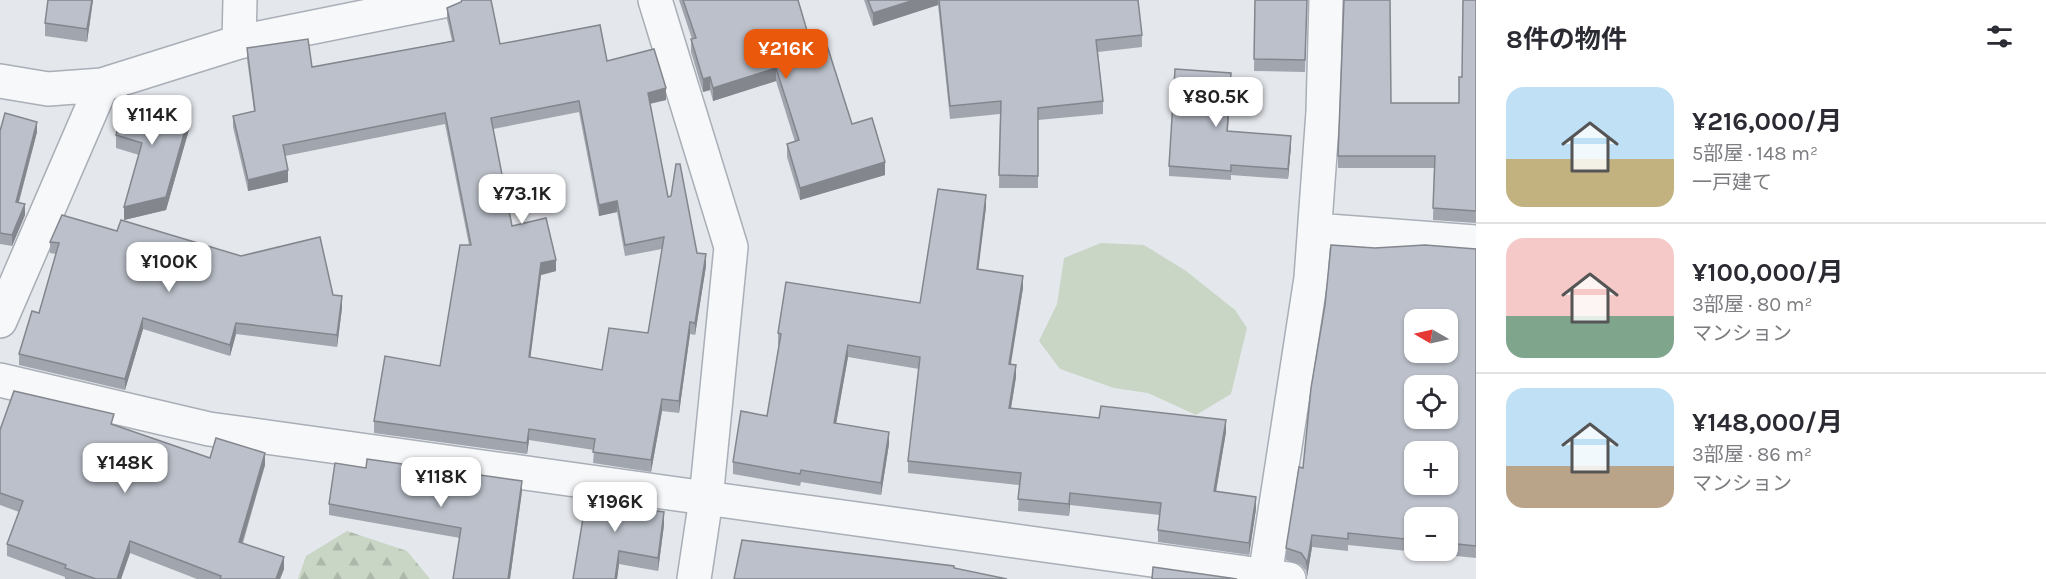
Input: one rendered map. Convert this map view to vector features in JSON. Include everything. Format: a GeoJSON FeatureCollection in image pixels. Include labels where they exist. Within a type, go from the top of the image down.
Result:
{"type":"FeatureCollection","features":[{"type":"Feature","properties":{"kind":"street"},"geometry":{"type":"LineString","coordinates":[[239,42],[240,0]]}},
{"type":"Feature","properties":{"kind":"street"},"geometry":{"type":"LineString","coordinates":[[0,81],[48,89],[102,85],[239,42],[448,0]]}},
{"type":"Feature","properties":{"kind":"street"},"geometry":{"type":"LineString","coordinates":[[655,0],[731,247],[706,499],[694,579]]}},
{"type":"Feature","properties":{"kind":"street"},"geometry":{"type":"LineString","coordinates":[[0,380],[209,429],[1277,577],[1311,278],[1323,112],[1326,0]]}},
{"type":"Feature","properties":{"kind":"street"},"geometry":{"type":"LineString","coordinates":[[0,321],[102,85]]}},
{"type":"Feature","properties":{"kind":"street"},"geometry":{"type":"LineString","coordinates":[[1314,230],[1476,242]]}},
{"type":"Feature","properties":{"kind":"green space"},"geometry":{"type":"Polygon","coordinates":[[[1101,243],[1144,245],[1186,271],[1235,310],[1247,328],[1231,394],[1196,415],[1148,393],[1114,388],[1060,369],[1039,341],[1057,304],[1064,258],[1101,243]]]}},
{"type":"Feature","properties":{"kind":"green space"},"geometry":{"type":"Polygon","coordinates":[[[347,531],[407,551],[430,579],[298,579],[306,556],[347,531]]]}},
{"type":"Feature","properties":{"kind":"building"},"geometry":{"type":"Polygon","coordinates":[[[48,0],[92,0],[87,29],[45,23],[48,0]]]}},
{"type":"Feature","properties":{"kind":"building"},"geometry":{"type":"Polygon","coordinates":[[[462,0],[491,0],[500,44],[600,25],[607,61],[654,49],[666,88],[648,93],[668,197],[671,196],[676,164],[680,164],[697,253],[706,254],[695,323],[690,322],[679,401],[662,399],[651,460],[593,452],[595,439],[529,429],[527,443],[374,421],[385,356],[440,366],[460,245],[471,245],[445,113],[283,145],[288,170],[248,180],[233,116],[255,111],[247,48],[308,39],[312,67],[454,41],[447,8],[462,0]],[[579,101],[491,118],[512,226],[546,218],[556,260],[541,263],[529,357],[602,370],[609,328],[648,333],[664,237],[625,245],[617,201],[599,205],[579,101]]]}},
{"type":"Feature","properties":{"kind":"building"},"geometry":{"type":"Polygon","coordinates":[[[683,0],[798,0],[810,41],[824,36],[852,124],[872,118],[885,162],[800,188],[787,144],[799,140],[776,68],[713,88],[710,77],[703,79],[691,39],[696,38],[683,0]]]}},
{"type":"Feature","properties":{"kind":"building"},"geometry":{"type":"Polygon","coordinates":[[[868,0],[914,0],[873,13],[868,0]]]}},
{"type":"Feature","properties":{"kind":"building"},"geometry":{"type":"Polygon","coordinates":[[[939,0],[1138,0],[1142,35],[1096,40],[1103,101],[1038,108],[1038,176],[999,175],[1001,101],[950,106],[939,0]]]}},
{"type":"Feature","properties":{"kind":"building"},"geometry":{"type":"Polygon","coordinates":[[[1255,0],[1307,0],[1305,60],[1254,59],[1255,0]]]}},
{"type":"Feature","properties":{"kind":"building"},"geometry":{"type":"Polygon","coordinates":[[[1344,0],[1390,0],[1391,103],[1459,103],[1459,77],[1462,77],[1463,0],[1476,0],[1476,211],[1433,208],[1435,156],[1338,156],[1344,0]]]}},
{"type":"Feature","properties":{"kind":"building"},"geometry":{"type":"Polygon","coordinates":[[[1175,69],[1231,73],[1227,131],[1291,136],[1288,169],[1231,165],[1231,171],[1169,166],[1175,69]]]}},
{"type":"Feature","properties":{"kind":"building"},"geometry":{"type":"Polygon","coordinates":[[[128,95],[190,113],[166,197],[124,207],[142,143],[116,135],[128,95]]]}},
{"type":"Feature","properties":{"kind":"building"},"geometry":{"type":"Polygon","coordinates":[[[5,113],[37,122],[16,202],[25,204],[12,235],[0,233],[0,131],[5,113]]]}},
{"type":"Feature","properties":{"kind":"building"},"geometry":{"type":"Polygon","coordinates":[[[938,189],[986,195],[977,269],[1023,276],[1009,364],[1016,365],[1009,408],[1099,418],[1101,406],[1226,420],[1214,491],[1256,497],[1249,543],[1158,530],[1161,503],[1070,493],[1069,504],[1018,499],[1021,473],[908,461],[920,357],[848,345],[834,423],[889,432],[881,483],[801,470],[800,474],[733,462],[741,411],[767,416],[781,334],[778,333],[786,282],[920,303],[938,189]]]}},
{"type":"Feature","properties":{"kind":"building"},"geometry":{"type":"Polygon","coordinates":[[[62,215],[117,231],[121,220],[241,256],[320,237],[333,295],[342,296],[337,335],[236,323],[230,345],[143,318],[125,379],[19,354],[32,311],[39,313],[59,243],[50,242],[62,215]]]}},
{"type":"Feature","properties":{"kind":"building"},"geometry":{"type":"Polygon","coordinates":[[[1331,245],[1375,248],[1425,245],[1476,249],[1476,546],[1458,544],[1458,507],[1404,507],[1404,539],[1348,533],[1348,539],[1312,535],[1307,565],[1301,553],[1286,548],[1299,467],[1303,468],[1311,388],[1325,305],[1331,245]]]}},
{"type":"Feature","properties":{"kind":"building"},"geometry":{"type":"Polygon","coordinates":[[[14,391],[114,414],[111,424],[210,458],[216,438],[265,453],[239,542],[284,557],[276,579],[220,579],[221,576],[130,541],[117,579],[96,579],[65,568],[66,565],[7,544],[23,501],[0,493],[0,430],[14,391]]]}},
{"type":"Feature","properties":{"kind":"building"},"geometry":{"type":"Polygon","coordinates":[[[367,459],[522,481],[508,579],[453,579],[461,528],[329,504],[335,463],[366,468],[367,459]]]}},
{"type":"Feature","properties":{"kind":"building"},"geometry":{"type":"Polygon","coordinates":[[[588,488],[645,496],[643,509],[664,512],[658,558],[619,551],[615,579],[573,579],[588,488]]]}},
{"type":"Feature","properties":{"kind":"building"},"geometry":{"type":"Polygon","coordinates":[[[742,540],[954,566],[954,568],[1007,579],[734,579],[742,540]]]}},
{"type":"Feature","properties":{"kind":"building"},"geometry":{"type":"Polygon","coordinates":[[[1153,567],[1237,579],[1152,579],[1153,567]]]}}]}
